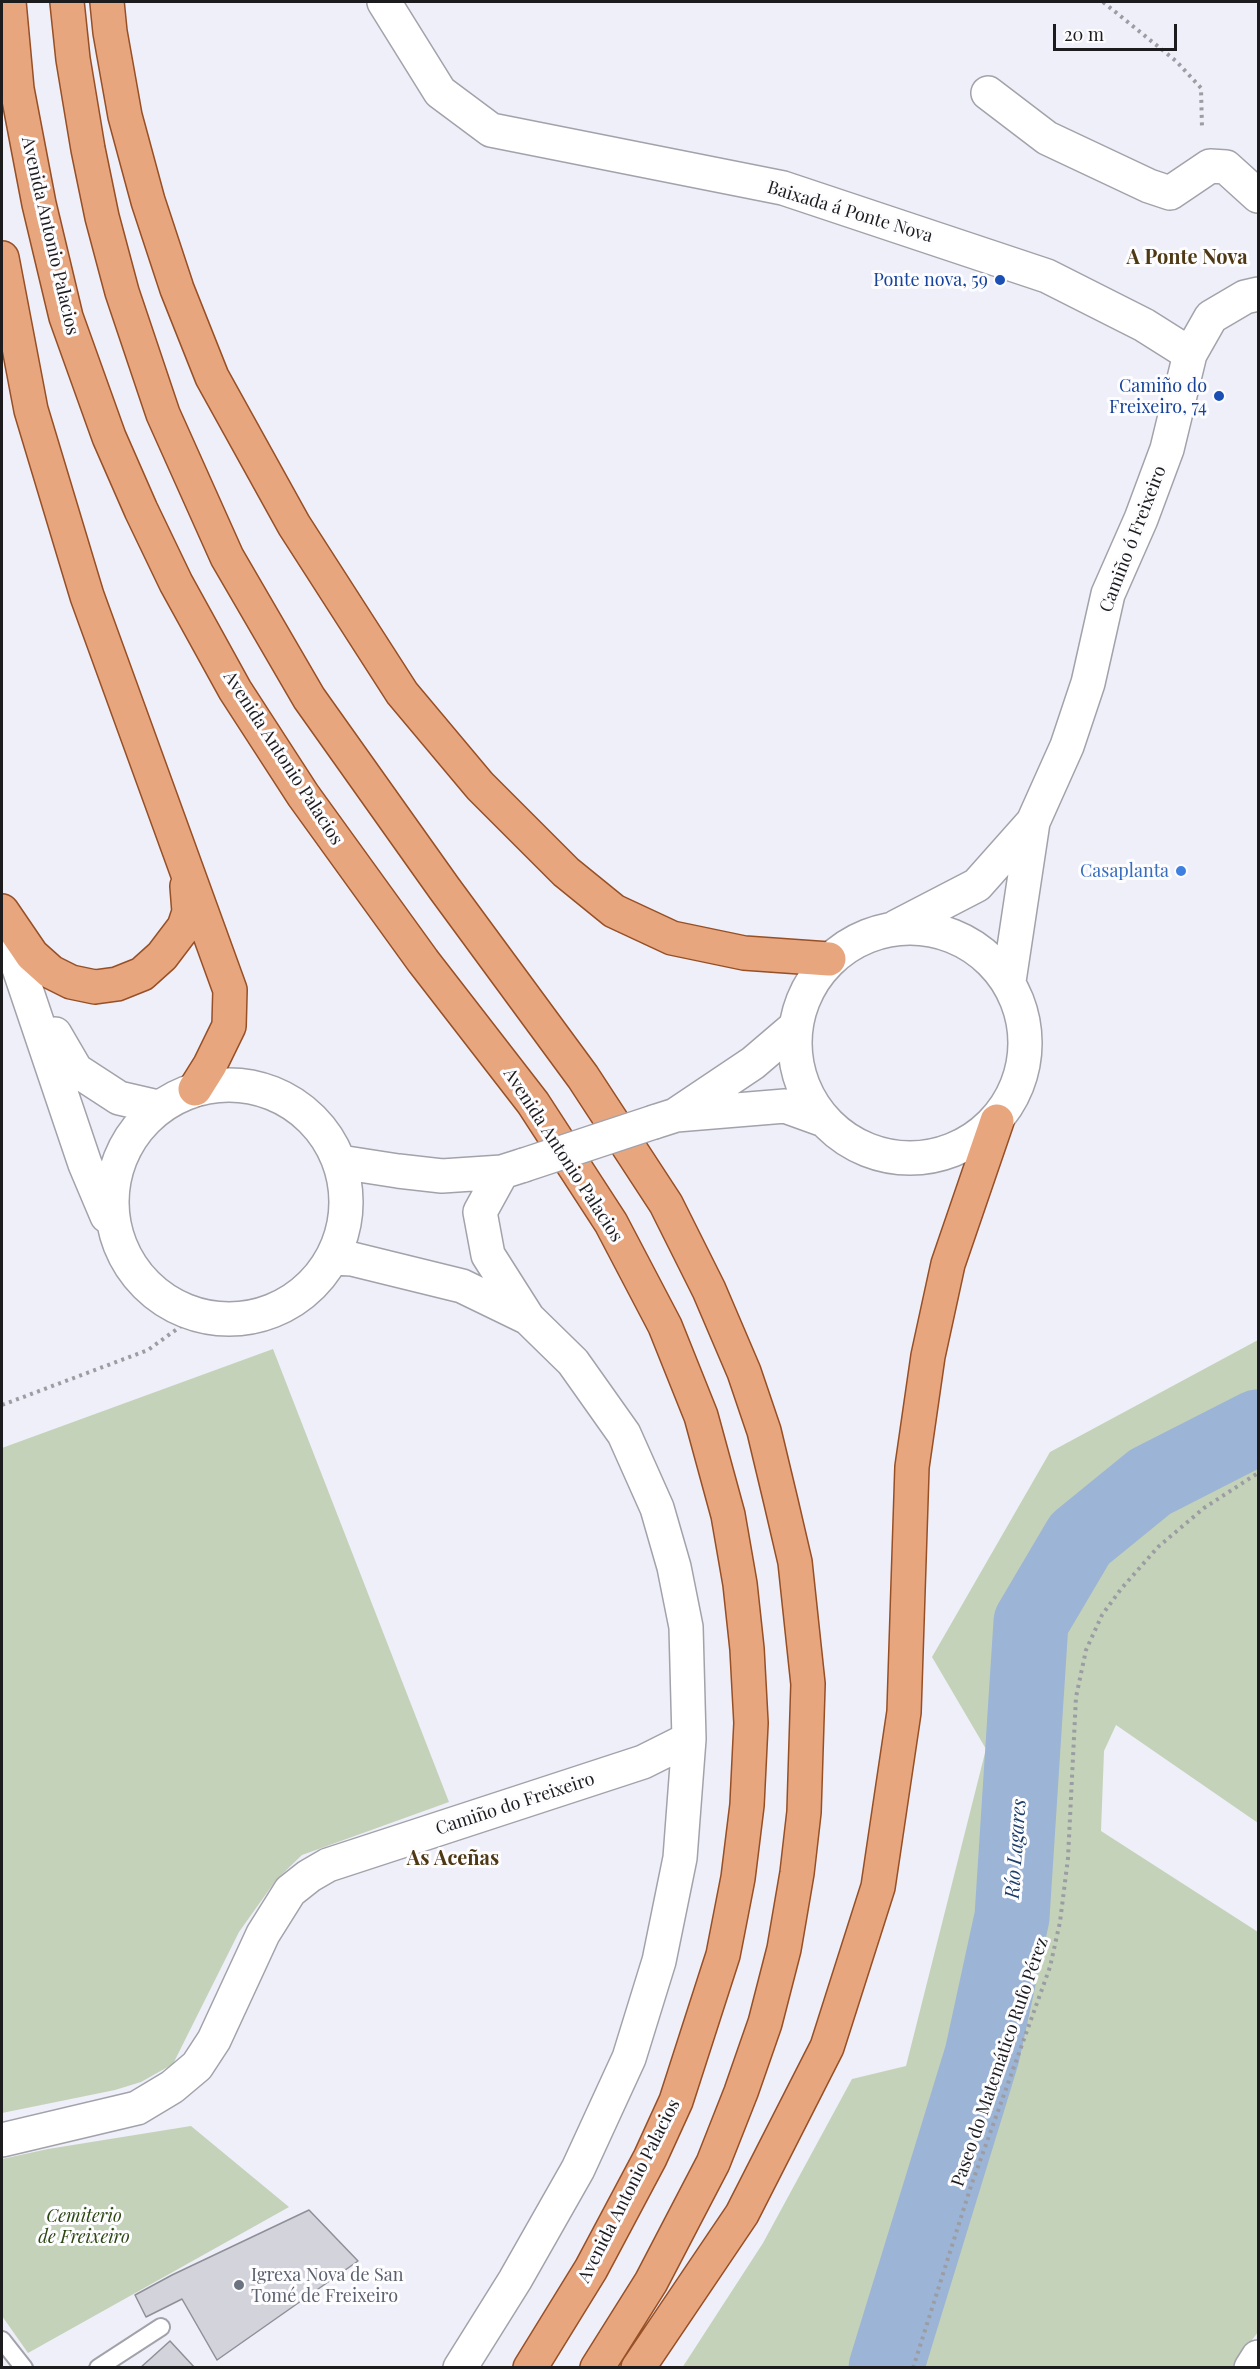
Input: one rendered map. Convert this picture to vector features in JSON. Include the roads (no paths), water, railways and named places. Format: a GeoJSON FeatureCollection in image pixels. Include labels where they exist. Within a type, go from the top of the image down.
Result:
{"type":"FeatureCollection","features":[{"type":"Feature","properties":{"kind":"main road","name":"Avenida Antonio Palacios"},"geometry":{"type":"LineString","coordinates":[[9,2],[17,89],[39,204],[66,316],[109,437],[141,510],[176,583],[235,690],[303,795],[423,961],[532,1103],[611,1223],[665,1326],[701,1416],[728,1515],[740,1584],[747,1649],[751,1723],[747,1805],[741,1857],[723,1955],[676,2101],[650,2158],[591,2269],[530,2367]]}},
{"type":"Feature","properties":{"kind":"main road"},"geometry":{"type":"LineString","coordinates":[[67,2],[73,59],[88,148],[102,218],[122,291],[164,414],[222,546],[309,698],[444,888],[584,1077],[666,1204],[709,1290],[744,1372],[764,1431],[784,1512],[795,1562],[808,1684],[804,1812],[797,1873],[784,1948],[765,2023],[713,2163],[651,2282],[597,2367]]}},
{"type":"Feature","properties":{"kind":"main road"},"geometry":{"type":"LineString","coordinates":[[107,2],[125,116],[148,201],[177,289],[212,377],[294,525],[402,693],[480,786],[566,872],[614,911],[672,938],[744,953],[829,959]]}},
{"type":"Feature","properties":{"kind":"main road"},"geometry":{"type":"LineString","coordinates":[[2,258],[31,410],[87,596],[230,990],[229,1026],[210,1065],[195,1089]]}},
{"type":"Feature","properties":{"kind":"main road"},"geometry":{"type":"LineString","coordinates":[[2,915],[32,955],[51,972],[71,982],[95,987],[117,984],[142,974],[162,956],[184,927],[189,912],[185,869]]}},
{"type":"Feature","properties":{"kind":"main road"},"geometry":{"type":"LineString","coordinates":[[638,2367],[742,2214],[827,2047],[878,1887],[904,1712],[912,1467],[928,1356],[948,1264],[997,1121]]}},
{"type":"Feature","properties":{"kind":"street","name":"Baixada á Ponte Nova"},"geometry":{"type":"LineString","coordinates":[[384,2],[440,92],[491,130],[783,188],[1047,276],[1144,325],[1190,354]]}},
{"type":"Feature","properties":{"kind":"street"},"geometry":{"type":"LineString","coordinates":[[988,93],[1047,138],[1149,186],[1170,193],[1190,182],[1210,166],[1226,167],[1258,196]]}},
{"type":"Feature","properties":{"kind":"street"},"geometry":{"type":"LineString","coordinates":[[1190,354],[1211,317],[1245,297],[1258,294]]}},
{"type":"Feature","properties":{"kind":"street","name":"Camiño ó Freixeiro"},"geometry":{"type":"LineString","coordinates":[[1009,981],[1033,822],[1067,746],[1088,683],[1108,594],[1141,519],[1167,449],[1190,354]]}},
{"type":"Feature","properties":{"kind":"street","name":"Camiño ó Freixeiro"},"geometry":{"type":"LineString","coordinates":[[896,927],[977,885],[1033,822]]}},
{"type":"Feature","properties":{"kind":"street"},"geometry":{"type":"LineString","coordinates":[[2,915],[52,1029],[76,1071],[118,1098],[158,1107]]}},
{"type":"Feature","properties":{"kind":"street"},"geometry":{"type":"LineString","coordinates":[[2,915],[86,1164],[114,1232],[130,1269],[159,1298],[195,1316],[235,1321],[274,1312],[308,1290],[333,1258],[346,1210],[340,1162],[323,1130],[298,1105],[266,1089],[230,1083],[195,1089],[158,1107],[127,1142],[111,1186],[114,1232]]}},
{"type":"Feature","properties":{"kind":"street"},"geometry":{"type":"LineString","coordinates":[[340,1162],[442,1176],[513,1168],[665,1118],[784,1106],[822,1119],[861,1149],[908,1160],[957,1150],[997,1121],[1011,1101],[1021,1079],[1027,1046],[1023,1012],[1009,981],[980,948],[940,930],[896,927],[860,937],[829,959],[806,990],[794,1028],[798,1076],[822,1119]]}},
{"type":"Feature","properties":{"kind":"street"},"geometry":{"type":"LineString","coordinates":[[665,1118],[753,1063],[794,1028]]}},
{"type":"Feature","properties":{"kind":"street"},"geometry":{"type":"LineString","coordinates":[[460,2367],[515,2280],[578,2169],[629,2058],[659,1960],[680,1858],[689,1739],[687,1627],[674,1567],[657,1508],[624,1434],[573,1362],[528,1318],[488,1255],[480,1212],[513,1168]]}},
{"type":"Feature","properties":{"kind":"street"},"geometry":{"type":"LineString","coordinates":[[333,1258],[352,1259],[462,1286],[528,1318]]}},
{"type":"Feature","properties":{"kind":"street","name":"Camiño do Freixeiro"},"geometry":{"type":"LineString","coordinates":[[2,2140],[137,2108],[172,2087],[197,2066],[214,2040],[263,1934],[290,1891],[309,1876],[328,1865],[643,1762],[689,1739]]}},
{"type":"Feature","properties":{"kind":"street"},"geometry":{"type":"LineString","coordinates":[[1251,2367],[1258,2357]]}},
{"type":"Feature","properties":{"kind":"lane"},"geometry":{"type":"LineString","coordinates":[[98,2367],[161,2327]]}},
{"type":"Feature","properties":{"kind":"lane"},"geometry":{"type":"LineString","coordinates":[[2,2340],[24,2367]]}},
{"type":"Feature","properties":{"kind":"waterway","name":"Río Lagares"},"geometry":{"type":"LineString","coordinates":[[886,2368],[982,2055],[1012,1917],[1031,1622],[1080,1539],[1150,1482],[1258,1427]]}},
{"type":"Feature","properties":{"kind":"place","name":"Ponte nova, 59"},"geometry":{"type":"Point","coordinates":[1000,280]}},
{"type":"Feature","properties":{"kind":"place","name":"Camiño do Freixeiro, 74"},"geometry":{"type":"Point","coordinates":[1219,396]}},
{"type":"Feature","properties":{"kind":"place","name":"Casaplanta"},"geometry":{"type":"Point","coordinates":[1181,871]}},
{"type":"Feature","properties":{"kind":"place","name":"Igrexa Nova de San Tomé de Freixeiro"},"geometry":{"type":"Point","coordinates":[239,2285]}},
{"type":"Feature","properties":{"kind":"district","name":"A Ponte Nova"},"geometry":{"type":"Point","coordinates":[1187,258]}},
{"type":"Feature","properties":{"kind":"district","name":"As Aceñas"},"geometry":{"type":"Point","coordinates":[453,1859]}},
{"type":"Feature","properties":{"kind":"park label","name":"Cemiterio de Freixeiro"},"geometry":{"type":"Point","coordinates":[84,2226]}}]}
